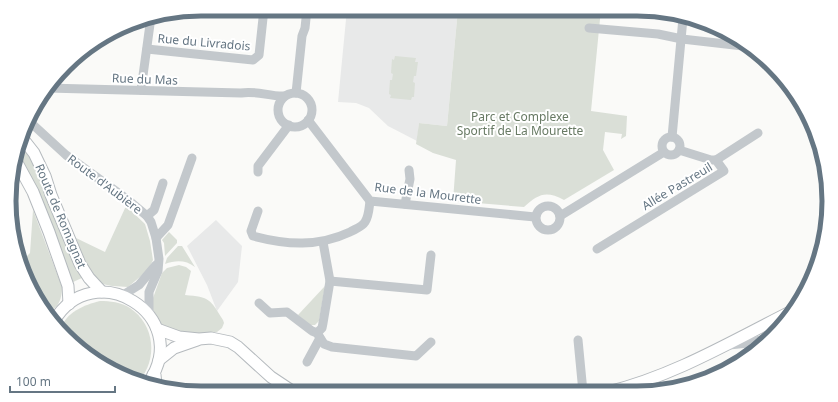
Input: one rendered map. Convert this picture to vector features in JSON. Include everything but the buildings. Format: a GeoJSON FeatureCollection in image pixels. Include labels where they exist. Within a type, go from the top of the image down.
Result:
{"type":"FeatureCollection","features":[{"type":"Feature","properties":{"kind":"main road","name":"Route de Romagnat"},"geometry":{"type":"LineString","coordinates":[[26,143],[34,153],[45,176],[51,195],[80,264],[89,278],[102,292]]}},
{"type":"Feature","properties":{"kind":"main road","name":"Route de Romagnat"},"geometry":{"type":"LineString","coordinates":[[20,167],[33,192],[49,232],[68,286],[69,304]]}},
{"type":"Feature","properties":{"kind":"main road"},"geometry":{"type":"LineString","coordinates":[[56,316],[69,304],[85,295],[102,292],[123,295],[137,303],[149,314],[157,329],[160,344],[159,360],[153,380]]}},
{"type":"Feature","properties":{"kind":"main road"},"geometry":{"type":"LineString","coordinates":[[628,386],[652,379],[697,359],[782,316]]}},
{"type":"Feature","properties":{"kind":"main road"},"geometry":{"type":"LineString","coordinates":[[157,329],[179,337],[199,339],[211,338],[230,342],[238,347],[271,377],[284,386]]}},
{"type":"Feature","properties":{"kind":"main road"},"geometry":{"type":"LineString","coordinates":[[159,360],[174,348],[199,339]]}},
{"type":"Feature","properties":{"kind":"street","name":"Rue du Livradois"},"geometry":{"type":"LineString","coordinates":[[147,49],[254,60],[259,55],[263,16]]}},
{"type":"Feature","properties":{"kind":"street"},"geometry":{"type":"LineString","coordinates":[[296,93],[302,32],[300,28],[301,16]]}},
{"type":"Feature","properties":{"kind":"street"},"geometry":{"type":"LineString","coordinates":[[302,32],[305,28],[306,16]]}},
{"type":"Feature","properties":{"kind":"street"},"geometry":{"type":"LineString","coordinates":[[672,137],[684,22]]}},
{"type":"Feature","properties":{"kind":"street"},"geometry":{"type":"LineString","coordinates":[[142,90],[150,23]]}},
{"type":"Feature","properties":{"kind":"street"},"geometry":{"type":"LineString","coordinates":[[589,28],[658,34],[737,45]]}},
{"type":"Feature","properties":{"kind":"street","name":"Rue du Mas"},"geometry":{"type":"LineString","coordinates":[[54,88],[248,92],[272,96],[285,96]]}},
{"type":"Feature","properties":{"kind":"street","name":"Rue du Mas"},"geometry":{"type":"LineString","coordinates":[[241,93],[247,96],[265,99],[278,109]]}},
{"type":"Feature","properties":{"kind":"street"},"geometry":{"type":"LineString","coordinates":[[296,93],[304,96],[310,102],[312,112],[305,123],[297,126],[289,125],[280,119],[278,109],[280,102],[285,96],[296,93]]}},
{"type":"Feature","properties":{"kind":"street","name":"Rue de la Mourette"},"geometry":{"type":"LineString","coordinates":[[308,120],[370,201],[535,217]]}},
{"type":"Feature","properties":{"kind":"street","name":"Route d'Aubière"},"geometry":{"type":"LineString","coordinates":[[33,124],[66,155],[128,200],[147,216],[151,222],[156,238],[159,258],[158,271],[149,292],[149,314]]}},
{"type":"Feature","properties":{"kind":"street"},"geometry":{"type":"LineString","coordinates":[[258,172],[258,166],[289,125]]}},
{"type":"Feature","properties":{"kind":"street"},"geometry":{"type":"LineString","coordinates":[[716,160],[758,133]]}},
{"type":"Feature","properties":{"kind":"street"},"geometry":{"type":"LineString","coordinates":[[672,137],[679,142],[679,150],[672,155],[666,154],[662,148],[662,142],[666,138],[672,137]]}},
{"type":"Feature","properties":{"kind":"street","name":"Allée Pastreuil"},"geometry":{"type":"LineString","coordinates":[[597,249],[724,171],[716,160],[710,160],[679,150]]}},
{"type":"Feature","properties":{"kind":"street"},"geometry":{"type":"LineString","coordinates":[[560,216],[664,152]]}},
{"type":"Feature","properties":{"kind":"street"},"geometry":{"type":"LineString","coordinates":[[156,238],[168,225],[192,158]]}},
{"type":"Feature","properties":{"kind":"street"},"geometry":{"type":"LineString","coordinates":[[405,204],[410,179],[409,170]]}},
{"type":"Feature","properties":{"kind":"street"},"geometry":{"type":"LineString","coordinates":[[147,216],[154,210],[163,183]]}},
{"type":"Feature","properties":{"kind":"street"},"geometry":{"type":"LineString","coordinates":[[258,211],[251,231],[253,236],[299,244],[323,242],[360,227],[365,222],[368,215],[370,201]]}},
{"type":"Feature","properties":{"kind":"street"},"geometry":{"type":"LineString","coordinates":[[546,206],[556,209],[560,216],[557,227],[550,230],[540,228],[536,223],[535,217],[540,208],[546,206]]}},
{"type":"Feature","properties":{"kind":"street"},"geometry":{"type":"LineString","coordinates":[[307,362],[322,328],[330,281],[323,242]]}},
{"type":"Feature","properties":{"kind":"street"},"geometry":{"type":"LineString","coordinates":[[330,281],[427,290],[431,255]]}},
{"type":"Feature","properties":{"kind":"street"},"geometry":{"type":"LineString","coordinates":[[123,295],[139,285],[154,269],[159,258]]}},
{"type":"Feature","properties":{"kind":"street"},"geometry":{"type":"LineString","coordinates":[[259,302],[270,312],[287,312],[318,335],[324,344],[332,347],[416,356],[431,342]]}},
{"type":"Feature","properties":{"kind":"street"},"geometry":{"type":"LineString","coordinates":[[768,332],[770,322]]}},
{"type":"Feature","properties":{"kind":"street"},"geometry":{"type":"LineString","coordinates":[[578,340],[582,386]]}},
{"type":"Feature","properties":{"kind":"street"},"geometry":{"type":"LineString","coordinates":[[726,345],[748,343],[759,340]]}},
{"type":"Feature","properties":{"kind":"shaded area"},"geometry":{"type":"Polygon","coordinates":[[[346,16],[457,16],[447,126],[419,123],[417,141],[388,126],[369,108],[356,103],[338,102],[346,16]]]}},
{"type":"Feature","properties":{"kind":"shaded area"},"geometry":{"type":"Polygon","coordinates":[[[704,29],[714,33],[704,32],[704,29]]]}},
{"type":"Feature","properties":{"kind":"shaded area"},"geometry":{"type":"Polygon","coordinates":[[[216,220],[242,246],[238,282],[217,311],[207,285],[187,246],[216,220]]]}},
{"type":"Feature","properties":{"kind":"green space","name":"Parc et Complexe Sportif de La Mourette"},"geometry":{"type":"Polygon","coordinates":[[[457,16],[600,16],[591,111],[627,116],[626,136],[621,139],[622,134],[605,132],[603,150],[614,170],[564,200],[547,194],[538,196],[524,207],[453,201],[456,160],[433,153],[416,144],[419,123],[447,126],[457,16]]]}},
{"type":"Feature","properties":{"kind":"green space"},"geometry":{"type":"Polygon","coordinates":[[[395,56],[416,58],[415,62],[418,62],[416,76],[414,76],[413,82],[415,83],[414,97],[412,97],[411,100],[390,98],[390,80],[392,80],[393,74],[391,73],[392,59],[394,60],[395,56]]]}},
{"type":"Feature","properties":{"kind":"green space"},"geometry":{"type":"Polygon","coordinates":[[[24,147],[34,161],[84,277],[71,283],[20,165],[24,147]]]}},
{"type":"Feature","properties":{"kind":"green space"},"geometry":{"type":"Polygon","coordinates":[[[126,206],[145,224],[153,260],[148,270],[128,287],[112,286],[100,283],[90,272],[76,238],[105,252],[126,206]]]}},
{"type":"Feature","properties":{"kind":"green space"},"geometry":{"type":"Polygon","coordinates":[[[33,210],[62,287],[59,302],[52,310],[30,272],[25,258],[30,253],[33,210]]]}},
{"type":"Feature","properties":{"kind":"green space"},"geometry":{"type":"Polygon","coordinates":[[[169,232],[177,240],[177,243],[165,256],[164,243],[162,240],[169,232]]]}},
{"type":"Feature","properties":{"kind":"green space"},"geometry":{"type":"Polygon","coordinates":[[[178,246],[182,246],[195,267],[181,261],[165,264],[167,258],[178,246]]]}},
{"type":"Feature","properties":{"kind":"green space"},"geometry":{"type":"Polygon","coordinates":[[[179,265],[186,267],[191,271],[185,295],[205,298],[212,303],[223,320],[224,323],[222,328],[217,332],[181,335],[162,327],[152,308],[153,298],[162,273],[167,268],[179,265]]]}},
{"type":"Feature","properties":{"kind":"green space"},"geometry":{"type":"Polygon","coordinates":[[[325,286],[319,321],[315,325],[310,325],[298,315],[325,286]]]}},
{"type":"Feature","properties":{"kind":"green space"},"geometry":{"type":"Polygon","coordinates":[[[100,301],[123,304],[130,308],[145,323],[151,343],[151,353],[149,363],[142,376],[119,367],[98,355],[88,348],[63,324],[76,310],[100,301]]]}}]}
